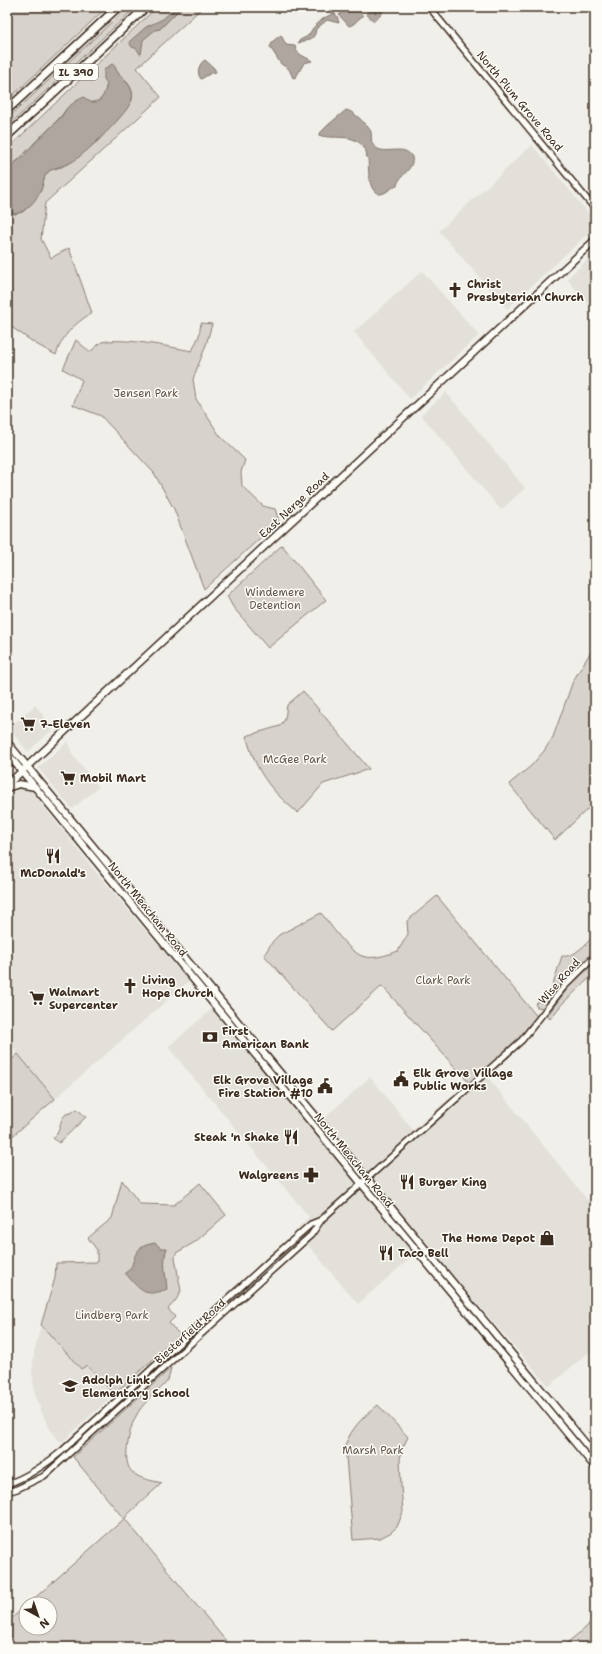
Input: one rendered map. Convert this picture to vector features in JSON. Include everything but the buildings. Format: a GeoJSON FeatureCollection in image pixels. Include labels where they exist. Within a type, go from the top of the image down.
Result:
{"type":"FeatureCollection","features":[{"type":"Feature","properties":{"kind":"highway","name":"IL 390"},"geometry":{"type":"LineString","coordinates":[[7,110],[118,7]]}},
{"type":"Feature","properties":{"kind":"highway","name":"IL 390"},"geometry":{"type":"LineString","coordinates":[[8,136],[146,7]]}},
{"type":"Feature","properties":{"kind":"main road","name":"East Nerge Road"},"geometry":{"type":"LineString","coordinates":[[7,787],[595,240]]}},
{"type":"Feature","properties":{"kind":"main road","name":"North Meacham Road"},"geometry":{"type":"LineString","coordinates":[[7,742],[595,1455]]}},
{"type":"Feature","properties":{"kind":"main road","name":"North Meacham Road"},"geometry":{"type":"LineString","coordinates":[[7,753],[595,1467]]}},
{"type":"Feature","properties":{"kind":"main road"},"geometry":{"type":"LineString","coordinates":[[7,787],[23,784],[35,787]]}},
{"type":"Feature","properties":{"kind":"street","name":"North Plum Grove Road"},"geometry":{"type":"LineString","coordinates":[[429,7],[595,209]]}},
{"type":"Feature","properties":{"kind":"street","name":"Wise Road"},"geometry":{"type":"LineString","coordinates":[[539,1019],[563,988],[595,956]]}},
{"type":"Feature","properties":{"kind":"street","name":"Biesterfield Road"},"geometry":{"type":"LineString","coordinates":[[7,1492],[17,1489],[44,1476],[311,1235],[322,1219],[522,1040],[539,1019]]}},
{"type":"Feature","properties":{"kind":"street","name":"Biesterfield Road"},"geometry":{"type":"LineString","coordinates":[[7,1484],[39,1469],[62,1451],[269,1261],[311,1224],[322,1219]]}},
{"type":"Feature","properties":{"kind":"shaded area"},"geometry":{"type":"Polygon","coordinates":[[[176,7],[182,7],[160,29],[155,30],[143,40],[141,54],[137,49],[132,47],[129,42],[146,27],[163,19],[176,7]]]}},
{"type":"Feature","properties":{"kind":"shaded area"},"geometry":{"type":"Polygon","coordinates":[[[350,7],[355,7],[363,16],[349,26],[339,15],[350,7]]]}},
{"type":"Feature","properties":{"kind":"shaded area"},"geometry":{"type":"Polygon","coordinates":[[[374,7],[382,7],[382,14],[374,21],[366,14],[374,7]]]}},
{"type":"Feature","properties":{"kind":"shaded area"},"geometry":{"type":"Polygon","coordinates":[[[334,13],[337,16],[339,23],[327,20],[316,29],[312,38],[298,43],[300,40],[308,36],[313,28],[324,18],[334,13]]]}},
{"type":"Feature","properties":{"kind":"shaded area"},"geometry":{"type":"Polygon","coordinates":[[[281,35],[286,45],[295,46],[299,53],[312,61],[304,63],[296,77],[293,78],[289,69],[281,64],[270,47],[273,41],[281,35]]]}},
{"type":"Feature","properties":{"kind":"shaded area"},"geometry":{"type":"Polygon","coordinates":[[[205,60],[214,68],[216,72],[211,73],[201,79],[199,77],[199,68],[201,63],[205,60]]]}},
{"type":"Feature","properties":{"kind":"shaded area"},"geometry":{"type":"Polygon","coordinates":[[[112,64],[132,90],[132,99],[129,105],[106,133],[78,158],[72,162],[54,168],[47,173],[39,194],[34,202],[19,213],[15,214],[7,210],[7,189],[9,188],[9,182],[7,170],[9,167],[24,156],[39,138],[44,135],[62,116],[67,108],[76,101],[84,97],[93,103],[100,100],[107,83],[104,79],[104,70],[112,64]]]}},
{"type":"Feature","properties":{"kind":"shaded area"},"geometry":{"type":"Polygon","coordinates":[[[346,110],[356,115],[367,126],[371,132],[372,142],[375,147],[384,150],[404,151],[409,153],[412,157],[409,169],[400,179],[397,186],[378,194],[374,191],[370,183],[368,158],[366,156],[367,154],[358,142],[352,139],[318,135],[346,110]]]}},
{"type":"Feature","properties":{"kind":"shaded area"},"geometry":{"type":"Polygon","coordinates":[[[532,145],[595,221],[595,227],[507,309],[439,231],[532,145]]]}},
{"type":"Feature","properties":{"kind":"shaded area"},"geometry":{"type":"Polygon","coordinates":[[[595,252],[595,312],[567,279],[595,252]]]}},
{"type":"Feature","properties":{"kind":"shaded area"},"geometry":{"type":"Polygon","coordinates":[[[422,271],[479,335],[410,399],[354,332],[422,271]]]}},
{"type":"Feature","properties":{"kind":"shaded area"},"geometry":{"type":"Polygon","coordinates":[[[446,392],[525,488],[501,510],[421,415],[446,392]]]}},
{"type":"Feature","properties":{"kind":"shaded area"},"geometry":{"type":"Polygon","coordinates":[[[35,705],[54,728],[28,752],[9,728],[35,705]]]}},
{"type":"Feature","properties":{"kind":"shaded area"},"geometry":{"type":"Polygon","coordinates":[[[68,741],[72,754],[99,787],[72,809],[38,768],[68,741]]]}},
{"type":"Feature","properties":{"kind":"shaded area"},"geometry":{"type":"Polygon","coordinates":[[[18,789],[30,789],[95,871],[189,981],[55,1099],[7,1041],[7,799],[18,789]]]}},
{"type":"Feature","properties":{"kind":"shaded area"},"geometry":{"type":"Polygon","coordinates":[[[212,1009],[312,1129],[370,1077],[413,1130],[482,1070],[595,1209],[595,1347],[549,1386],[425,1245],[358,1304],[295,1230],[309,1217],[168,1047],[212,1009]]]}},
{"type":"Feature","properties":{"kind":"shaded area"},"geometry":{"type":"Polygon","coordinates":[[[155,1243],[161,1248],[167,1248],[165,1263],[167,1289],[159,1292],[147,1293],[139,1288],[125,1273],[132,1266],[135,1256],[140,1248],[155,1243]]]}},
{"type":"Feature","properties":{"kind":"shaded area","name":"Adolph Link Elementary School"},"geometry":{"type":"Polygon","coordinates":[[[41,1325],[81,1369],[86,1364],[114,1394],[61,1443],[51,1431],[41,1411],[35,1394],[32,1371],[34,1353],[41,1325]]]}},
{"type":"Feature","properties":{"kind":"green space"},"geometry":{"type":"Polygon","coordinates":[[[7,7],[107,7],[7,101],[7,7]]]}},
{"type":"Feature","properties":{"kind":"green space"},"geometry":{"type":"Polygon","coordinates":[[[128,7],[136,7],[7,127],[7,119],[128,7]]]}},
{"type":"Feature","properties":{"kind":"green space"},"geometry":{"type":"Polygon","coordinates":[[[157,7],[203,7],[137,68],[161,97],[45,203],[41,239],[51,258],[69,248],[92,313],[70,330],[62,341],[56,355],[36,344],[7,324],[7,210],[15,214],[23,212],[33,202],[41,190],[45,176],[50,170],[62,167],[98,141],[132,100],[131,88],[117,72],[107,84],[104,95],[101,99],[67,108],[53,125],[9,167],[9,188],[7,189],[7,149],[157,7]]]}},
{"type":"Feature","properties":{"kind":"green space","name":"Jensen Park"},"geometry":{"type":"Polygon","coordinates":[[[201,323],[212,324],[193,379],[196,399],[220,436],[245,460],[241,472],[242,486],[263,506],[275,509],[279,521],[204,589],[174,509],[154,473],[101,416],[73,405],[82,380],[63,369],[76,340],[90,352],[102,342],[111,341],[147,343],[192,351],[199,336],[201,323]]]}},
{"type":"Feature","properties":{"kind":"green space","name":"Windemere Detention"},"geometry":{"type":"Polygon","coordinates":[[[282,545],[326,600],[268,648],[233,607],[227,596],[282,545]]]}},
{"type":"Feature","properties":{"kind":"green space"},"geometry":{"type":"Polygon","coordinates":[[[595,645],[595,802],[555,840],[509,784],[531,766],[544,751],[553,737],[573,681],[595,645]]]}},
{"type":"Feature","properties":{"kind":"green space","name":"McGee Park"},"geometry":{"type":"Polygon","coordinates":[[[303,691],[369,769],[323,784],[298,813],[279,796],[265,779],[250,749],[246,736],[280,726],[285,719],[287,705],[303,691]]]}},
{"type":"Feature","properties":{"kind":"green space","name":"Clark Park"},"geometry":{"type":"Polygon","coordinates":[[[437,896],[539,1019],[522,1040],[471,1085],[382,986],[332,1031],[264,955],[279,935],[321,913],[345,943],[356,953],[366,957],[375,957],[394,953],[398,951],[408,934],[407,921],[437,896]]]}},
{"type":"Feature","properties":{"kind":"green space"},"geometry":{"type":"Polygon","coordinates":[[[595,935],[595,950],[568,976],[543,1008],[537,1007],[535,1004],[551,990],[562,956],[571,955],[576,952],[595,935]]]}},
{"type":"Feature","properties":{"kind":"green space"},"geometry":{"type":"Polygon","coordinates":[[[595,962],[595,973],[562,1004],[550,1019],[547,1016],[567,989],[595,962]]]}},
{"type":"Feature","properties":{"kind":"green space"},"geometry":{"type":"Polygon","coordinates":[[[18,1054],[55,1099],[9,1139],[7,1136],[7,1099],[12,1093],[7,1085],[7,1064],[18,1054]]]}},
{"type":"Feature","properties":{"kind":"green space"},"geometry":{"type":"Polygon","coordinates":[[[77,1109],[86,1117],[59,1143],[53,1138],[58,1132],[62,1120],[66,1114],[77,1109]]]}},
{"type":"Feature","properties":{"kind":"green space","name":"Lindberg Park"},"geometry":{"type":"Polygon","coordinates":[[[122,1180],[140,1204],[174,1205],[200,1183],[226,1215],[195,1242],[176,1253],[175,1258],[181,1291],[176,1300],[168,1309],[175,1317],[169,1323],[180,1335],[161,1350],[158,1355],[114,1394],[87,1365],[81,1369],[41,1325],[55,1278],[56,1263],[97,1262],[97,1250],[88,1238],[112,1218],[122,1180]]]}},
{"type":"Feature","properties":{"kind":"green space"},"geometry":{"type":"Polygon","coordinates":[[[171,1368],[168,1380],[146,1402],[135,1418],[130,1430],[127,1450],[128,1466],[131,1471],[147,1480],[162,1483],[127,1515],[125,1519],[231,1647],[7,1647],[7,1622],[18,1613],[18,1636],[58,1636],[58,1596],[37,1596],[124,1519],[73,1457],[171,1368]]]}},
{"type":"Feature","properties":{"kind":"green space","name":"Marsh Park"},"geometry":{"type":"Polygon","coordinates":[[[378,1405],[408,1437],[402,1449],[400,1459],[403,1512],[397,1527],[390,1533],[380,1538],[353,1540],[345,1445],[358,1423],[378,1405]]]}},
{"type":"Feature","properties":{"kind":"green space"},"geometry":{"type":"Polygon","coordinates":[[[595,1620],[595,1647],[562,1647],[595,1620]]]}},
{"type":"Feature","properties":{"kind":"place","name":"Christ Presbyterian Church"},"geometry":{"type":"Point","coordinates":[455,290]}},
{"type":"Feature","properties":{"kind":"place","name":"7-Eleven"},"geometry":{"type":"Point","coordinates":[28,724]}},
{"type":"Feature","properties":{"kind":"place","name":"Mobil Mart"},"geometry":{"type":"Point","coordinates":[68,778]}},
{"type":"Feature","properties":{"kind":"place","name":"McDonald's"},"geometry":{"type":"Point","coordinates":[53,856]}},
{"type":"Feature","properties":{"kind":"place","name":"Living Hope Church"},"geometry":{"type":"Point","coordinates":[130,986]}},
{"type":"Feature","properties":{"kind":"place","name":"Walmart Supercenter"},"geometry":{"type":"Point","coordinates":[37,998]}},
{"type":"Feature","properties":{"kind":"place","name":"First American Bank"},"geometry":{"type":"Point","coordinates":[210,1037]}},
{"type":"Feature","properties":{"kind":"place","name":"Elk Grove Village Public Works"},"geometry":{"type":"Point","coordinates":[401,1079]}},
{"type":"Feature","properties":{"kind":"place","name":"Elk Grove Village Fire Station #10"},"geometry":{"type":"Point","coordinates":[325,1086]}},
{"type":"Feature","properties":{"kind":"place","name":"Steak 'n Shake"},"geometry":{"type":"Point","coordinates":[291,1137]}},
{"type":"Feature","properties":{"kind":"place","name":"Walgreens"},"geometry":{"type":"Point","coordinates":[311,1175]}},
{"type":"Feature","properties":{"kind":"place","name":"Burger King"},"geometry":{"type":"Point","coordinates":[407,1182]}},
{"type":"Feature","properties":{"kind":"place","name":"The Home Depot"},"geometry":{"type":"Point","coordinates":[547,1238]}},
{"type":"Feature","properties":{"kind":"place","name":"Taco Bell"},"geometry":{"type":"Point","coordinates":[386,1253]}},
{"type":"Feature","properties":{"kind":"place","name":"Adolph Link Elementary School"},"geometry":{"type":"Point","coordinates":[70,1386]}}]}
